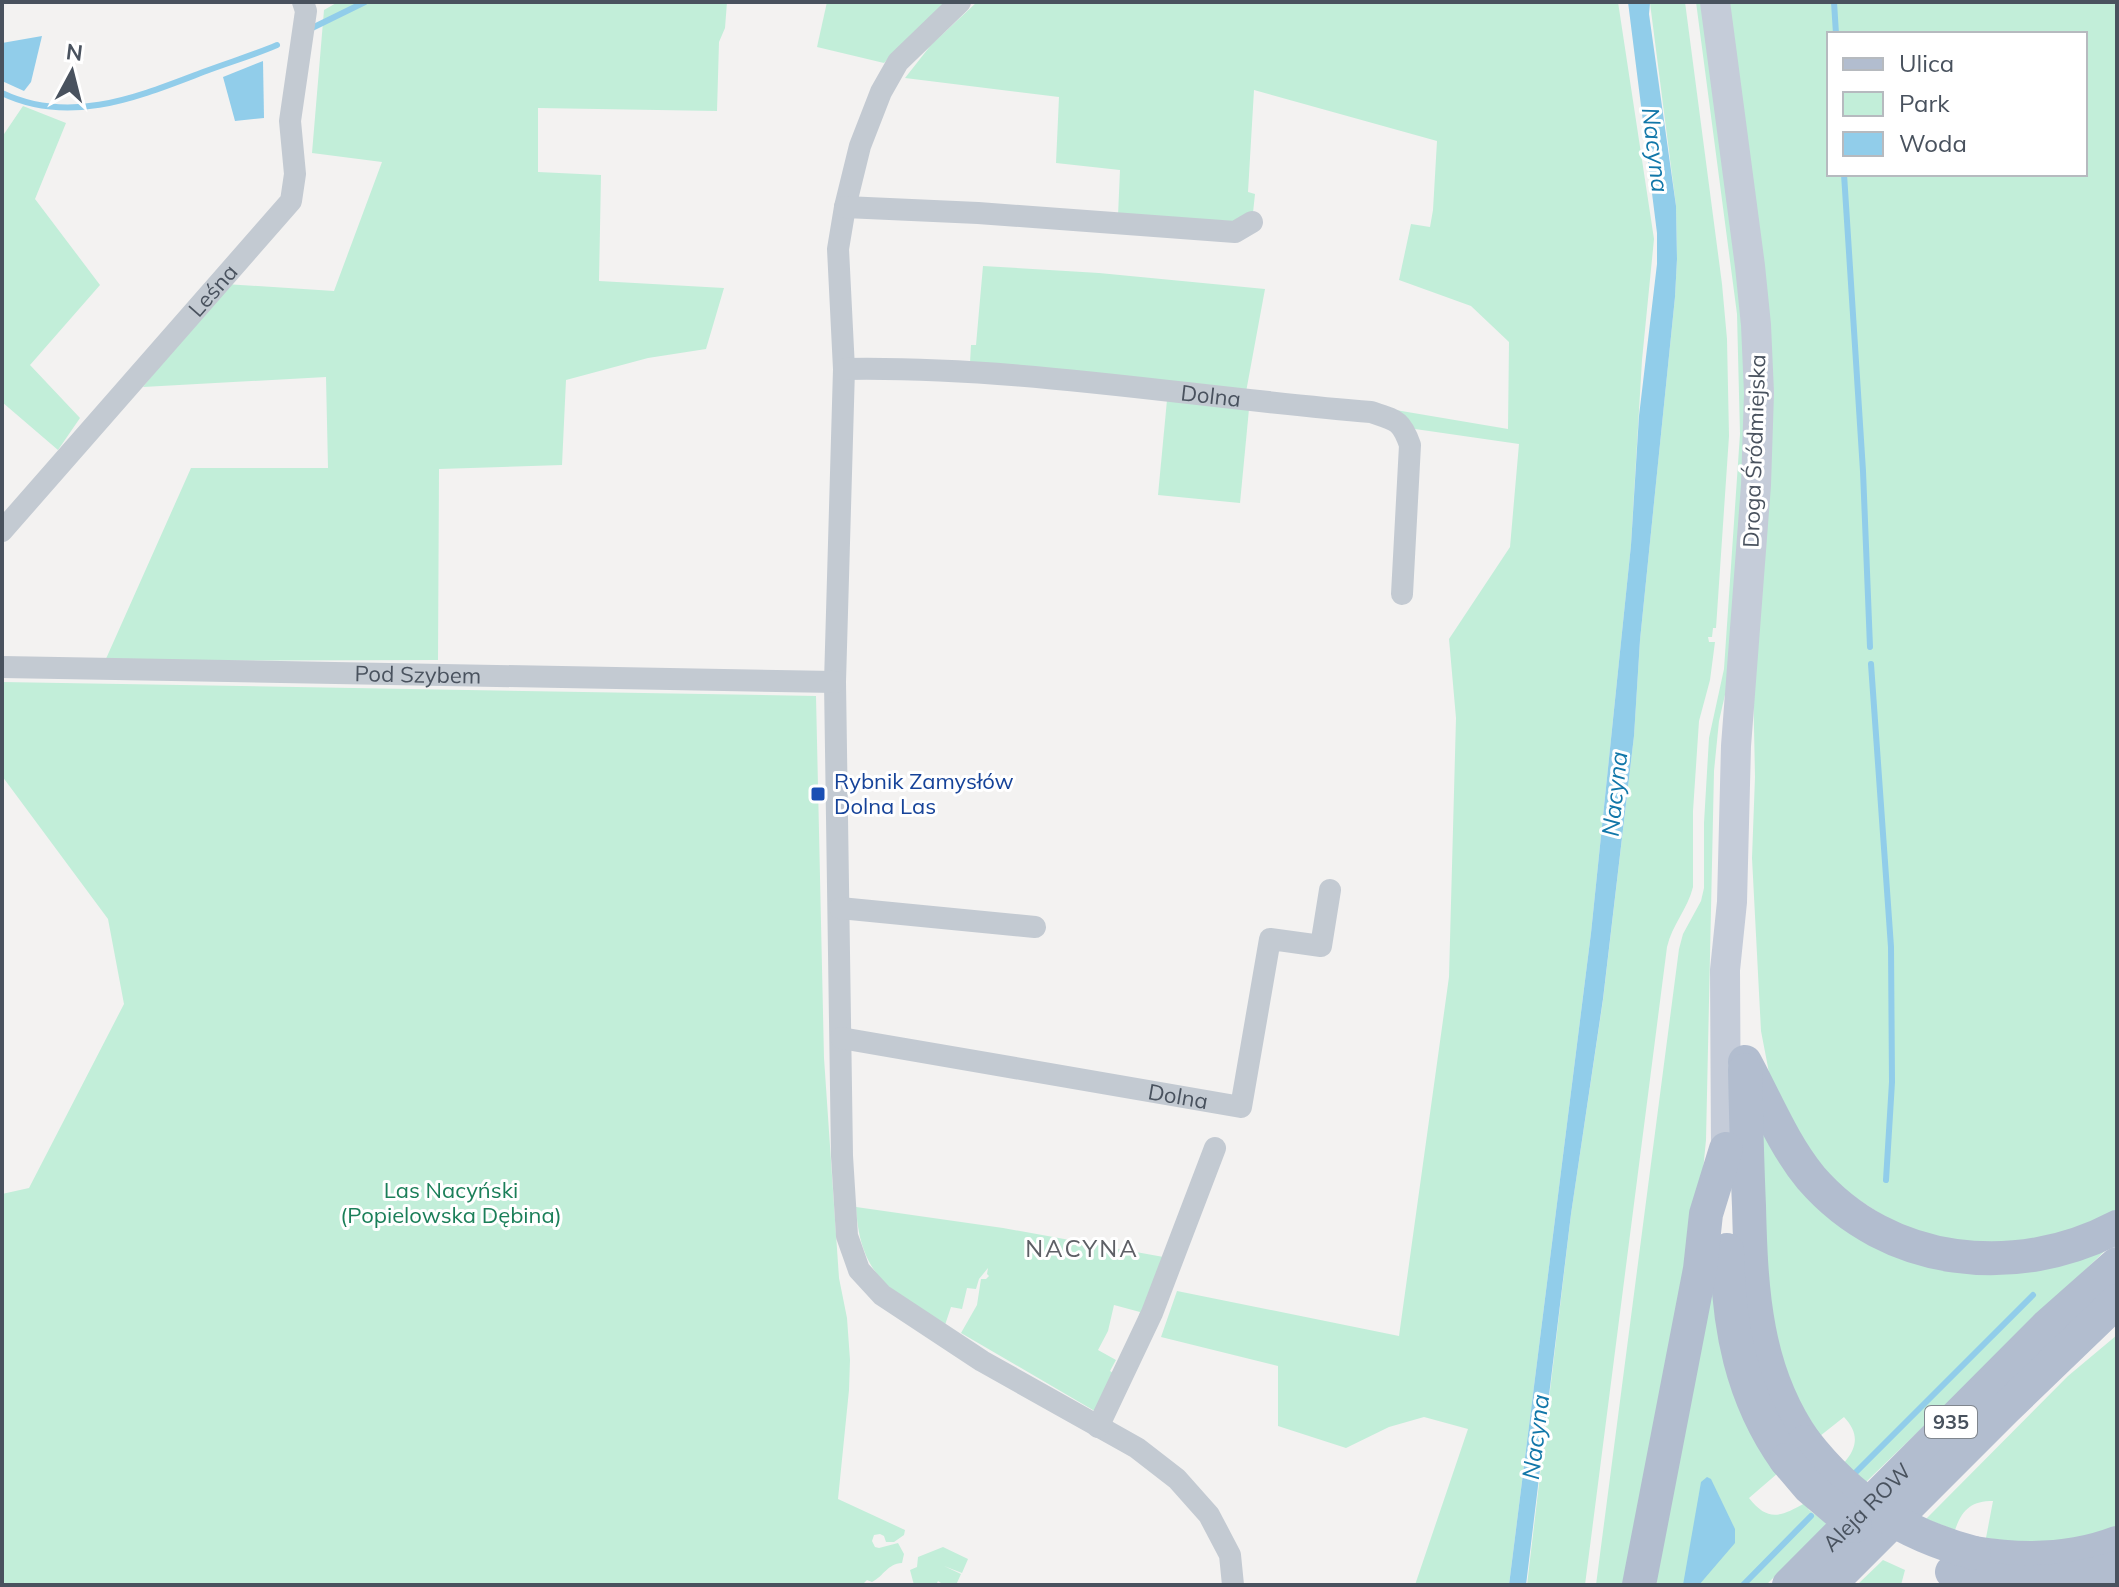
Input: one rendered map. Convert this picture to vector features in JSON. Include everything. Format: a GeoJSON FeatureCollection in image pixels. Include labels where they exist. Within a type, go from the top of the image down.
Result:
{"type":"FeatureCollection","features":[{"type":"Feature","properties":{"kind":"main road","name":"Droga Śródmiejska"},"geometry":{"type":"LineString","coordinates":[[1715,2],[1750,266],[1759,393],[1756,485],[1734,788],[1732,902],[1725,970],[1726,1149]]}},
{"type":"Feature","properties":{"kind":"main road","name":"Droga Śródmiejska"},"geometry":{"type":"LineString","coordinates":[[1732,902],[1741,970],[1745,1062]]}},
{"type":"Feature","properties":{"kind":"main road"},"geometry":{"type":"LineString","coordinates":[[1745,1062],[1781,1132],[1804,1168],[1829,1196],[1879,1231],[1944,1255],[2009,1259],[2078,1244],[2117,1227]]}},
{"type":"Feature","properties":{"kind":"main road"},"geometry":{"type":"LineString","coordinates":[[1745,1062],[1751,1284],[1756,1322],[1771,1381],[1809,1487],[1860,1529],[1917,1559],[1963,1562],[2055,1558],[2117,1543]]}},
{"type":"Feature","properties":{"kind":"main road"},"geometry":{"type":"LineString","coordinates":[[1726,1149],[1728,1285],[1732,1326],[1748,1389],[1757,1411],[1796,1451]]}},
{"type":"Feature","properties":{"kind":"main road"},"geometry":{"type":"LineString","coordinates":[[1639,1585],[1700,1269],[1706,1214],[1726,1149]]}},
{"type":"Feature","properties":{"kind":"main road","name":"Aleja ROW"},"geometry":{"type":"LineString","coordinates":[[1789,1585],[2047,1326],[2117,1264]]}},
{"type":"Feature","properties":{"kind":"main road","name":"Aleja ROW"},"geometry":{"type":"LineString","coordinates":[[1829,1585],[2104,1321],[2117,1301]]}},
{"type":"Feature","properties":{"kind":"main road"},"geometry":{"type":"LineString","coordinates":[[1963,1562],[1974,1578],[2032,1583],[2084,1577],[2117,1568]]}},
{"type":"Feature","properties":{"kind":"street","name":"Leśna"},"geometry":{"type":"LineString","coordinates":[[2,531],[291,201],[295,174],[290,121],[306,11],[303,2]]}},
{"type":"Feature","properties":{"kind":"street"},"geometry":{"type":"LineString","coordinates":[[960,2],[898,62],[886,82],[860,146],[838,249],[844,369],[835,682],[842,1156],[847,1236],[859,1270],[882,1295],[982,1361],[1137,1448],[1177,1479],[1209,1515],[1230,1555],[1233,1585]]}},
{"type":"Feature","properties":{"kind":"street"},"geometry":{"type":"LineString","coordinates":[[845,207],[978,213],[1235,232],[1252,222]]}},
{"type":"Feature","properties":{"kind":"street","name":"Dolna"},"geometry":{"type":"LineString","coordinates":[[844,369],[953,372],[1084,382],[1371,412],[1397,420],[1404,427],[1410,445],[1402,594]]}},
{"type":"Feature","properties":{"kind":"street","name":"Pod Szybem"},"geometry":{"type":"LineString","coordinates":[[2,667],[835,682]]}},
{"type":"Feature","properties":{"kind":"street","name":"Dolna"},"geometry":{"type":"LineString","coordinates":[[841,1038],[1241,1107],[1270,939],[1321,946],[1330,890]]}},
{"type":"Feature","properties":{"kind":"street"},"geometry":{"type":"LineString","coordinates":[[840,908],[1035,927]]}},
{"type":"Feature","properties":{"kind":"street"},"geometry":{"type":"LineString","coordinates":[[1098,1427],[1152,1313],[1215,1148]]}},
{"type":"Feature","properties":{"kind":"green space"},"geometry":{"type":"Polygon","coordinates":[[[338,2],[727,2],[725,28],[719,42],[717,111],[538,108],[538,172],[601,175],[599,281],[724,288],[706,349],[648,358],[566,380],[562,465],[439,469],[438,660],[105,661],[191,468],[328,468],[326,377],[143,387],[225,284],[334,291],[382,162],[312,153],[324,10],[338,2]]]}},
{"type":"Feature","properties":{"kind":"green space"},"geometry":{"type":"Polygon","coordinates":[[[827,2],[945,2],[884,63],[817,47],[827,2]]]}},
{"type":"Feature","properties":{"kind":"green space"},"geometry":{"type":"Polygon","coordinates":[[[977,2],[1618,2],[1654,239],[1642,360],[1631,545],[1591,933],[1509,1585],[1415,1585],[1468,1429],[1424,1417],[1389,1427],[1346,1448],[1278,1426],[1278,1366],[1161,1337],[1177,1291],[1399,1336],[1449,977],[1456,718],[1449,639],[1510,547],[1519,444],[1332,417],[1366,405],[1508,429],[1509,342],[1471,306],[1399,280],[1411,224],[1430,227],[1437,141],[1254,90],[1248,192],[1255,194],[1252,222],[1118,216],[1120,170],[1056,163],[1059,97],[905,78],[931,45],[977,2]]]}},
{"type":"Feature","properties":{"kind":"green space"},"geometry":{"type":"Polygon","coordinates":[[[1685,2],[1722,284],[1727,339],[1729,436],[1716,628],[1713,628],[1712,637],[1708,637],[1709,642],[1715,642],[1710,680],[1699,721],[1693,811],[1693,887],[1667,947],[1585,1585],[1527,1585],[1571,1214],[1603,1000],[1634,736],[1640,640],[1675,297],[1676,206],[1650,3],[1685,2]]]}},
{"type":"Feature","properties":{"kind":"green space"},"geometry":{"type":"Polygon","coordinates":[[[1696,2],[1703,2],[1739,269],[1747,433],[1727,686],[1719,721],[1714,771],[1706,1140],[1702,1181],[1630,1585],[1596,1585],[1679,949],[1704,888],[1709,738],[1724,669],[1740,434],[1737,314],[1696,2]]]}},
{"type":"Feature","properties":{"kind":"green space"},"geometry":{"type":"Polygon","coordinates":[[[1725,2],[2117,2],[2117,1216],[2037,1246],[1921,1240],[1822,1176],[1771,1083],[1761,1031],[1752,858],[1755,777],[1753,678],[1768,457],[1725,2]]]}},
{"type":"Feature","properties":{"kind":"green space"},"geometry":{"type":"Polygon","coordinates":[[[23,106],[66,123],[35,199],[100,285],[30,365],[80,418],[58,450],[2,402],[2,137],[23,106]]]}},
{"type":"Feature","properties":{"kind":"green space"},"geometry":{"type":"Polygon","coordinates":[[[983,266],[1099,273],[1265,289],[1246,392],[970,363],[971,345],[976,345],[983,266]]]}},
{"type":"Feature","properties":{"kind":"green space"},"geometry":{"type":"Polygon","coordinates":[[[1167,400],[1249,409],[1240,503],[1158,495],[1167,400]]]}},
{"type":"Feature","properties":{"kind":"green space","name":"Las Nacyński (Popielowska Dębina)"},"geometry":{"type":"Polygon","coordinates":[[[2,682],[816,696],[824,1058],[839,1278],[847,1318],[850,1360],[838,1499],[905,1530],[904,1535],[894,1542],[886,1542],[880,1534],[874,1535],[872,1541],[879,1548],[898,1543],[904,1554],[902,1563],[862,1585],[2,1585],[2,1194],[29,1188],[124,1004],[108,919],[2,776],[2,682]]]}},
{"type":"Feature","properties":{"kind":"green space"},"geometry":{"type":"Polygon","coordinates":[[[1757,1112],[1887,1247],[2114,1242],[1866,1482],[1844,1463],[1855,1440],[1849,1423],[1844,1417],[1820,1436],[1773,1358],[1757,1112]]]}},
{"type":"Feature","properties":{"kind":"green space"},"geometry":{"type":"Polygon","coordinates":[[[856,1207],[1003,1228],[1169,1258],[1132,1337],[1140,1312],[1114,1305],[1108,1331],[1098,1350],[1116,1360],[1110,1371],[1118,1376],[1098,1413],[961,1333],[977,1305],[981,1279],[989,1276],[988,1268],[979,1279],[976,1289],[967,1288],[962,1309],[951,1307],[945,1325],[894,1291],[882,1280],[864,1250],[856,1207]]]}},
{"type":"Feature","properties":{"kind":"green space"},"geometry":{"type":"Polygon","coordinates":[[[1709,1262],[1778,1473],[1749,1498],[1762,1511],[1775,1515],[1805,1503],[1809,1510],[1828,1524],[1766,1585],[1657,1585],[1656,1553],[1709,1262]]]}},
{"type":"Feature","properties":{"kind":"green space"},"geometry":{"type":"Polygon","coordinates":[[[2117,1335],[2117,1534],[2059,1547],[1986,1538],[1993,1501],[1968,1508],[1955,1530],[1926,1519],[2068,1376],[2117,1335]]]}},
{"type":"Feature","properties":{"kind":"green space"},"geometry":{"type":"Polygon","coordinates":[[[943,1547],[968,1559],[962,1573],[944,1566],[961,1574],[956,1585],[944,1585],[938,1581],[936,1585],[914,1585],[910,1570],[917,1567],[918,1557],[943,1547]]]}},
{"type":"Feature","properties":{"kind":"green space"},"geometry":{"type":"Polygon","coordinates":[[[1883,1560],[1905,1570],[1901,1585],[1857,1585],[1883,1560]]]}},
{"type":"Feature","properties":{"kind":"water","name":"Nacyna"},"geometry":{"type":"Polygon","coordinates":[[[1628,2],[1653,2],[1650,3],[1649,14],[1676,206],[1675,297],[1640,640],[1634,736],[1603,999],[1571,1214],[1526,1585],[1509,1585],[1591,933],[1631,545],[1639,416],[1657,264],[1657,233],[1628,2]]]}},
{"type":"Feature","properties":{"kind":"water"},"geometry":{"type":"Polygon","coordinates":[[[42,36],[31,82],[24,91],[2,81],[2,43],[42,36]]]}},
{"type":"Feature","properties":{"kind":"water"},"geometry":{"type":"Polygon","coordinates":[[[263,61],[264,118],[235,121],[223,77],[263,61]]]}},
{"type":"Feature","properties":{"kind":"water"},"geometry":{"type":"Polygon","coordinates":[[[1707,1477],[1711,1479],[1735,1529],[1735,1543],[1699,1585],[1683,1585],[1701,1482],[1707,1477]]]}},
{"type":"Feature","properties":{"kind":"waterway"},"geometry":{"type":"LineString","coordinates":[[310,29],[365,2]]}},
{"type":"Feature","properties":{"kind":"waterway"},"geometry":{"type":"LineString","coordinates":[[1834,2],[1836,32]]}},
{"type":"Feature","properties":{"kind":"waterway"},"geometry":{"type":"LineString","coordinates":[[2,93],[28,103],[54,107],[105,104],[156,90],[277,45]]}},
{"type":"Feature","properties":{"kind":"waterway"},"geometry":{"type":"LineString","coordinates":[[1844,176],[1863,471],[1870,647]]}},
{"type":"Feature","properties":{"kind":"waterway"},"geometry":{"type":"LineString","coordinates":[[1871,664],[1891,947],[1892,1082],[1886,1180]]}},
{"type":"Feature","properties":{"kind":"waterway"},"geometry":{"type":"LineString","coordinates":[[1854,1474],[2033,1295]]}},
{"type":"Feature","properties":{"kind":"waterway"},"geometry":{"type":"LineString","coordinates":[[1743,1585],[1811,1516]]}},
{"type":"Feature","properties":{"kind":"place","name":"Rybnik Zamysłów Dolna Las"},"geometry":{"type":"Point","coordinates":[818,794]}},
{"type":"Feature","properties":{"kind":"district","name":"NACYNA"},"geometry":{"type":"Point","coordinates":[1082,1249]}}]}
